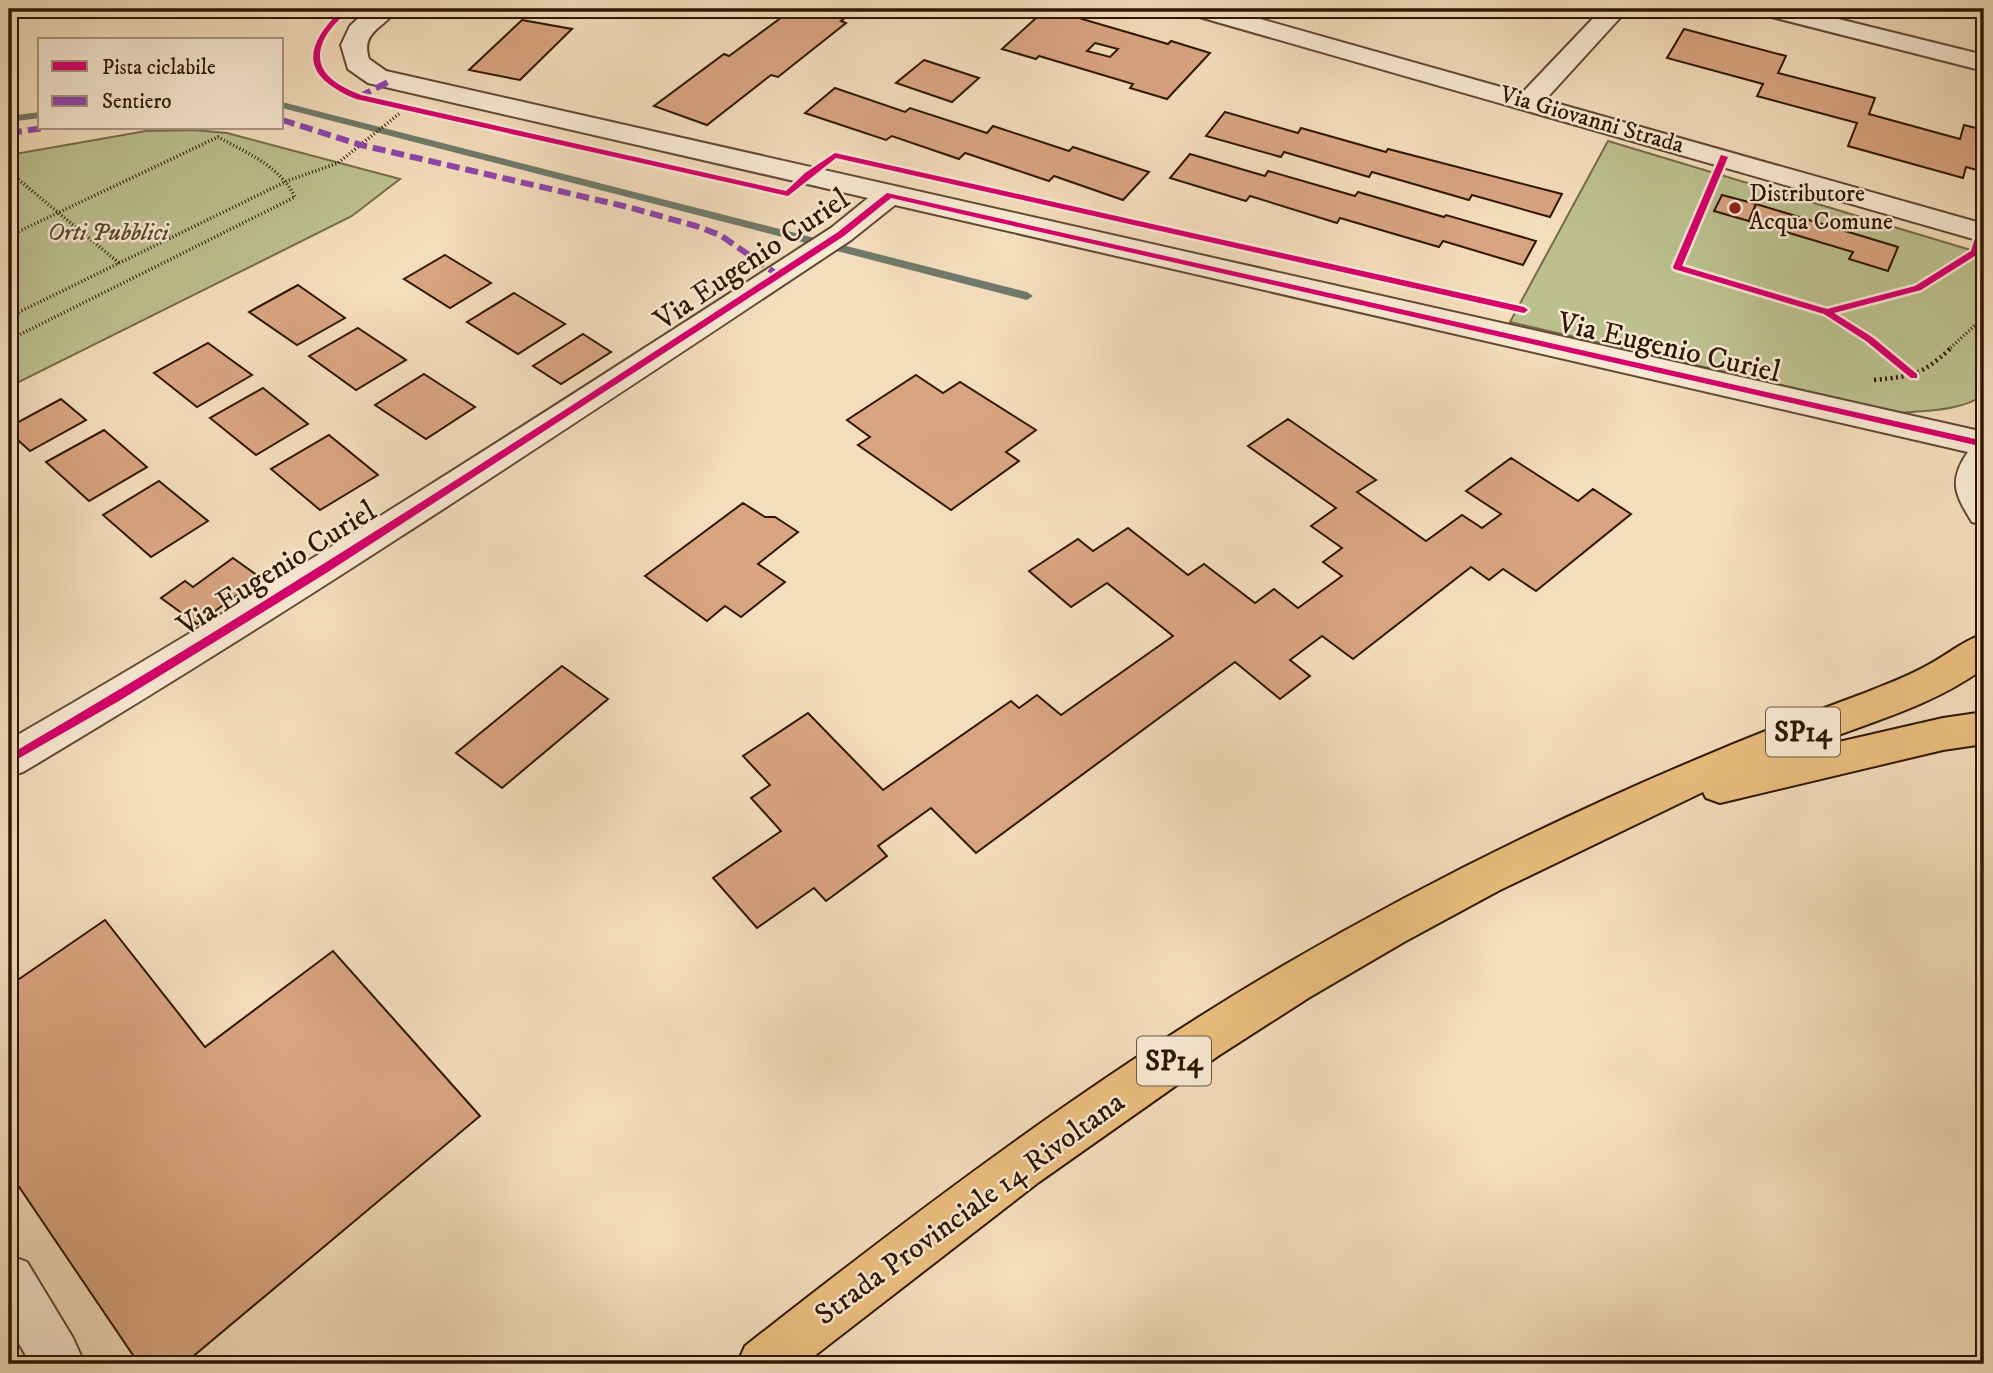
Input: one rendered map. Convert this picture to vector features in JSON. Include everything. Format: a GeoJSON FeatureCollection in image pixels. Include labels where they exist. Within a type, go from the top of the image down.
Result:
{"type":"FeatureCollection","features":[{"type":"Feature","properties":{"kind":"main road","name":"Strada Provinciale 14 Rivoltana"},"geometry":{"type":"LineString","coordinates":[[763,1364],[986,1191],[1137,1086],[1238,1020],[1373,938],[1452,894],[1619,812],[1806,730],[1941,679],[1984,648]]}},
{"type":"Feature","properties":{"kind":"main road","name":"Strada Provinciale 14 Rivoltana"},"geometry":{"type":"LineString","coordinates":[[1619,812],[1943,734],[1984,728]]}},
{"type":"Feature","properties":{"kind":"street","name":"Via Eugenio Curiel"},"geometry":{"type":"LineString","coordinates":[[385,9],[361,26],[353,42],[357,63],[377,77],[1984,444]]}},
{"type":"Feature","properties":{"kind":"street","name":"Via Giovanni Strada"},"geometry":{"type":"LineString","coordinates":[[1198,9],[1983,232]]}},
{"type":"Feature","properties":{"kind":"street"},"geometry":{"type":"LineString","coordinates":[[1275,30],[1295,9]]}},
{"type":"Feature","properties":{"kind":"street"},"geometry":{"type":"LineString","coordinates":[[1528,102],[1616,9]]}},
{"type":"Feature","properties":{"kind":"street"},"geometry":{"type":"LineString","coordinates":[[1769,9],[1984,62]]}},
{"type":"Feature","properties":{"kind":"street","name":"Via Eugenio Curiel"},"geometry":{"type":"LineString","coordinates":[[9,760],[229,629],[841,234],[890,195]]}},
{"type":"Feature","properties":{"kind":"street"},"geometry":{"type":"LineString","coordinates":[[1984,455],[1975,467],[1971,481],[1973,496],[1984,513]]}},
{"type":"Feature","properties":{"kind":"street"},"geometry":{"type":"LineString","coordinates":[[9,1280],[55,1356]]}},
{"type":"Feature","properties":{"kind":"path"},"geometry":{"type":"LineString","coordinates":[[395,105],[407,108]]}},
{"type":"Feature","properties":{"kind":"path"},"geometry":{"type":"LineString","coordinates":[[9,317],[287,181],[338,163],[392,120]]}},
{"type":"Feature","properties":{"kind":"path"},"geometry":{"type":"LineString","coordinates":[[9,236],[218,137],[287,181],[295,197],[9,340]]}},
{"type":"Feature","properties":{"kind":"path"},"geometry":{"type":"LineString","coordinates":[[1724,157],[1677,267],[1827,312],[1869,340],[1914,376]]}},
{"type":"Feature","properties":{"kind":"path"},"geometry":{"type":"LineString","coordinates":[[13,175],[119,263]]}},
{"type":"Feature","properties":{"kind":"path"},"geometry":{"type":"LineString","coordinates":[[1827,312],[1918,288],[1975,252],[1983,232]]}},
{"type":"Feature","properties":{"kind":"path"},"geometry":{"type":"LineString","coordinates":[[1863,380],[1914,376],[1936,362],[1984,317]]}},
{"type":"Feature","properties":{"kind":"green space","name":"Orti Pubblici"},"geometry":{"type":"Polygon","coordinates":[[[193,130],[227,133],[400,179],[352,216],[9,387],[9,155],[146,131],[193,130]]]}},
{"type":"Feature","properties":{"kind":"green space"},"geometry":{"type":"Polygon","coordinates":[[[1608,141],[1984,254],[1984,395],[1955,407],[1901,413],[1510,322],[1608,141]]]}},
{"type":"Feature","properties":{"kind":"building"},"geometry":{"type":"Polygon","coordinates":[[[558,9],[600,9],[587,18],[558,9]]]}},
{"type":"Feature","properties":{"kind":"building"},"geometry":{"type":"Polygon","coordinates":[[[793,9],[857,9],[841,21],[846,23],[778,77],[771,75],[707,125],[654,106],[724,54],[729,56],[793,9]]]}},
{"type":"Feature","properties":{"kind":"building"},"geometry":{"type":"Polygon","coordinates":[[[1046,9],[1060,9],[1085,16],[1082,19],[1210,53],[1167,99],[1130,88],[1133,84],[1039,56],[1036,59],[1002,49],[1046,9]],[[1095,43],[1087,51],[1110,57],[1118,49],[1095,43]]]}},
{"type":"Feature","properties":{"kind":"building"},"geometry":{"type":"Polygon","coordinates":[[[1511,9],[1546,9],[1540,17],[1511,9]]]}},
{"type":"Feature","properties":{"kind":"building"},"geometry":{"type":"Polygon","coordinates":[[[522,20],[572,29],[520,80],[469,70],[522,20]]]}},
{"type":"Feature","properties":{"kind":"building"},"geometry":{"type":"Polygon","coordinates":[[[1684,29],[1786,56],[1778,73],[1875,98],[1869,114],[1960,139],[1964,125],[1984,130],[1984,172],[1966,167],[1963,178],[1848,146],[1857,123],[1757,96],[1763,84],[1667,58],[1684,29]]]}},
{"type":"Feature","properties":{"kind":"building"},"geometry":{"type":"Polygon","coordinates":[[[924,60],[979,78],[952,102],[896,83],[924,60]]]}},
{"type":"Feature","properties":{"kind":"building"},"geometry":{"type":"Polygon","coordinates":[[[835,88],[905,112],[910,108],[987,133],[993,126],[1069,151],[1073,147],[1149,172],[1123,200],[1054,176],[1049,181],[965,153],[959,159],[892,136],[886,140],[805,113],[835,88]]]}},
{"type":"Feature","properties":{"kind":"building"},"geometry":{"type":"Polygon","coordinates":[[[1225,112],[1298,133],[1301,128],[1386,152],[1388,149],[1562,194],[1550,217],[1472,195],[1469,200],[1372,172],[1369,177],[1284,152],[1281,157],[1206,136],[1225,112]]]}},
{"type":"Feature","properties":{"kind":"building"},"geometry":{"type":"Polygon","coordinates":[[[1190,154],[1265,176],[1268,171],[1355,196],[1358,192],[1536,241],[1523,265],[1443,241],[1439,247],[1340,218],[1337,223],[1250,196],[1246,201],[1170,178],[1190,154]]]}},
{"type":"Feature","properties":{"kind":"building","name":"Distributore Acqua Comune"},"geometry":{"type":"Polygon","coordinates":[[[1722,195],[1756,204],[1749,221],[1714,211],[1722,195]]]}},
{"type":"Feature","properties":{"kind":"building"},"geometry":{"type":"Polygon","coordinates":[[[1756,204],[1898,247],[1888,271],[1849,259],[1853,252],[1749,221],[1756,204]]]}},
{"type":"Feature","properties":{"kind":"building"},"geometry":{"type":"Polygon","coordinates":[[[445,255],[491,283],[450,308],[404,279],[445,255]]]}},
{"type":"Feature","properties":{"kind":"building"},"geometry":{"type":"Polygon","coordinates":[[[298,285],[345,318],[297,345],[249,312],[298,285]]]}},
{"type":"Feature","properties":{"kind":"building"},"geometry":{"type":"Polygon","coordinates":[[[514,293],[565,324],[518,354],[467,322],[514,293]]]}},
{"type":"Feature","properties":{"kind":"building"},"geometry":{"type":"Polygon","coordinates":[[[358,328],[406,360],[356,390],[309,356],[358,328]]]}},
{"type":"Feature","properties":{"kind":"building"},"geometry":{"type":"Polygon","coordinates":[[[583,334],[611,352],[561,384],[533,366],[583,334]]]}},
{"type":"Feature","properties":{"kind":"building"},"geometry":{"type":"Polygon","coordinates":[[[208,343],[252,375],[197,407],[154,373],[208,343]]]}},
{"type":"Feature","properties":{"kind":"building"},"geometry":{"type":"Polygon","coordinates":[[[424,374],[475,407],[426,439],[375,405],[424,374]]]}},
{"type":"Feature","properties":{"kind":"building"},"geometry":{"type":"Polygon","coordinates":[[[916,375],[943,393],[960,382],[1036,430],[1006,452],[1019,461],[951,510],[858,445],[870,437],[847,420],[916,375]]]}},
{"type":"Feature","properties":{"kind":"building"},"geometry":{"type":"Polygon","coordinates":[[[263,388],[308,424],[256,455],[210,418],[263,388]]]}},
{"type":"Feature","properties":{"kind":"building"},"geometry":{"type":"Polygon","coordinates":[[[61,399],[86,420],[30,451],[9,432],[9,427],[61,399]]]}},
{"type":"Feature","properties":{"kind":"building"},"geometry":{"type":"Polygon","coordinates":[[[1288,419],[1376,480],[1357,492],[1426,541],[1462,515],[1482,528],[1501,514],[1466,491],[1511,458],[1578,501],[1593,489],[1631,514],[1536,591],[1503,569],[1489,580],[1471,567],[1353,659],[1322,636],[1290,660],[1310,676],[1280,699],[1235,662],[976,853],[931,808],[878,846],[887,856],[826,901],[814,888],[757,928],[713,878],[781,831],[751,798],[770,785],[743,756],[808,713],[883,790],[1011,701],[1019,708],[1037,695],[1061,715],[1173,636],[1107,583],[1071,607],[1029,571],[1078,539],[1093,551],[1128,528],[1188,575],[1204,564],[1255,603],[1274,589],[1298,608],[1342,576],[1323,562],[1342,548],[1311,526],[1336,508],[1248,446],[1288,419]]]}},
{"type":"Feature","properties":{"kind":"building"},"geometry":{"type":"Polygon","coordinates":[[[104,430],[147,467],[89,501],[46,462],[104,430]]]}},
{"type":"Feature","properties":{"kind":"building"},"geometry":{"type":"Polygon","coordinates":[[[329,435],[378,475],[320,510],[271,469],[329,435]]]}},
{"type":"Feature","properties":{"kind":"building"},"geometry":{"type":"Polygon","coordinates":[[[159,481],[208,521],[151,557],[103,515],[159,481]]]}},
{"type":"Feature","properties":{"kind":"building"},"geometry":{"type":"Polygon","coordinates":[[[743,503],[765,517],[775,517],[798,532],[758,564],[785,582],[741,617],[725,606],[707,621],[645,576],[743,503]]]}},
{"type":"Feature","properties":{"kind":"building"},"geometry":{"type":"Polygon","coordinates":[[[233,558],[261,578],[197,624],[161,598],[185,581],[193,587],[233,558]]]}},
{"type":"Feature","properties":{"kind":"building"},"geometry":{"type":"Polygon","coordinates":[[[562,666],[608,699],[502,788],[456,753],[562,666]]]}},
{"type":"Feature","properties":{"kind":"building"},"geometry":{"type":"Polygon","coordinates":[[[105,920],[205,1047],[333,951],[480,1116],[184,1364],[139,1364],[9,1172],[9,986],[105,920]]]}},
{"type":"Feature","properties":{"kind":"waterway"},"geometry":{"type":"LineString","coordinates":[[284,106],[1027,296]]}},
{"type":"Feature","properties":{"kind":"waterway"},"geometry":{"type":"LineString","coordinates":[[9,119],[38,115]]}},
{"type":"Feature","properties":{"kind":"marked path"},"geometry":{"type":"LineString","coordinates":[[359,97],[390,81]]}},
{"type":"Feature","properties":{"kind":"marked path"},"geometry":{"type":"LineString","coordinates":[[284,121],[361,145],[628,207],[696,226],[720,235],[778,275]]}},
{"type":"Feature","properties":{"kind":"marked path"},"geometry":{"type":"LineString","coordinates":[[9,133],[38,129]]}},
{"type":"Feature","properties":{"kind":"cycle path"},"geometry":{"type":"LineString","coordinates":[[346,9],[323,35],[316,59],[328,81],[359,97],[788,194],[835,155],[1524,310]]}},
{"type":"Feature","properties":{"kind":"cycle path"},"geometry":{"type":"LineString","coordinates":[[1724,157],[1677,267],[1827,312]]}},
{"type":"Feature","properties":{"kind":"cycle path"},"geometry":{"type":"LineString","coordinates":[[9,760],[220,634],[428,503],[841,234],[890,195],[1984,444]]}},
{"type":"Feature","properties":{"kind":"cycle path"},"geometry":{"type":"LineString","coordinates":[[1914,376],[1869,339],[1827,312],[1918,288],[1975,252],[1981,232]]}},
{"type":"Feature","properties":{"kind":"place","name":"Distributore Acqua Comune"},"geometry":{"type":"Point","coordinates":[1735,208]}}]}
